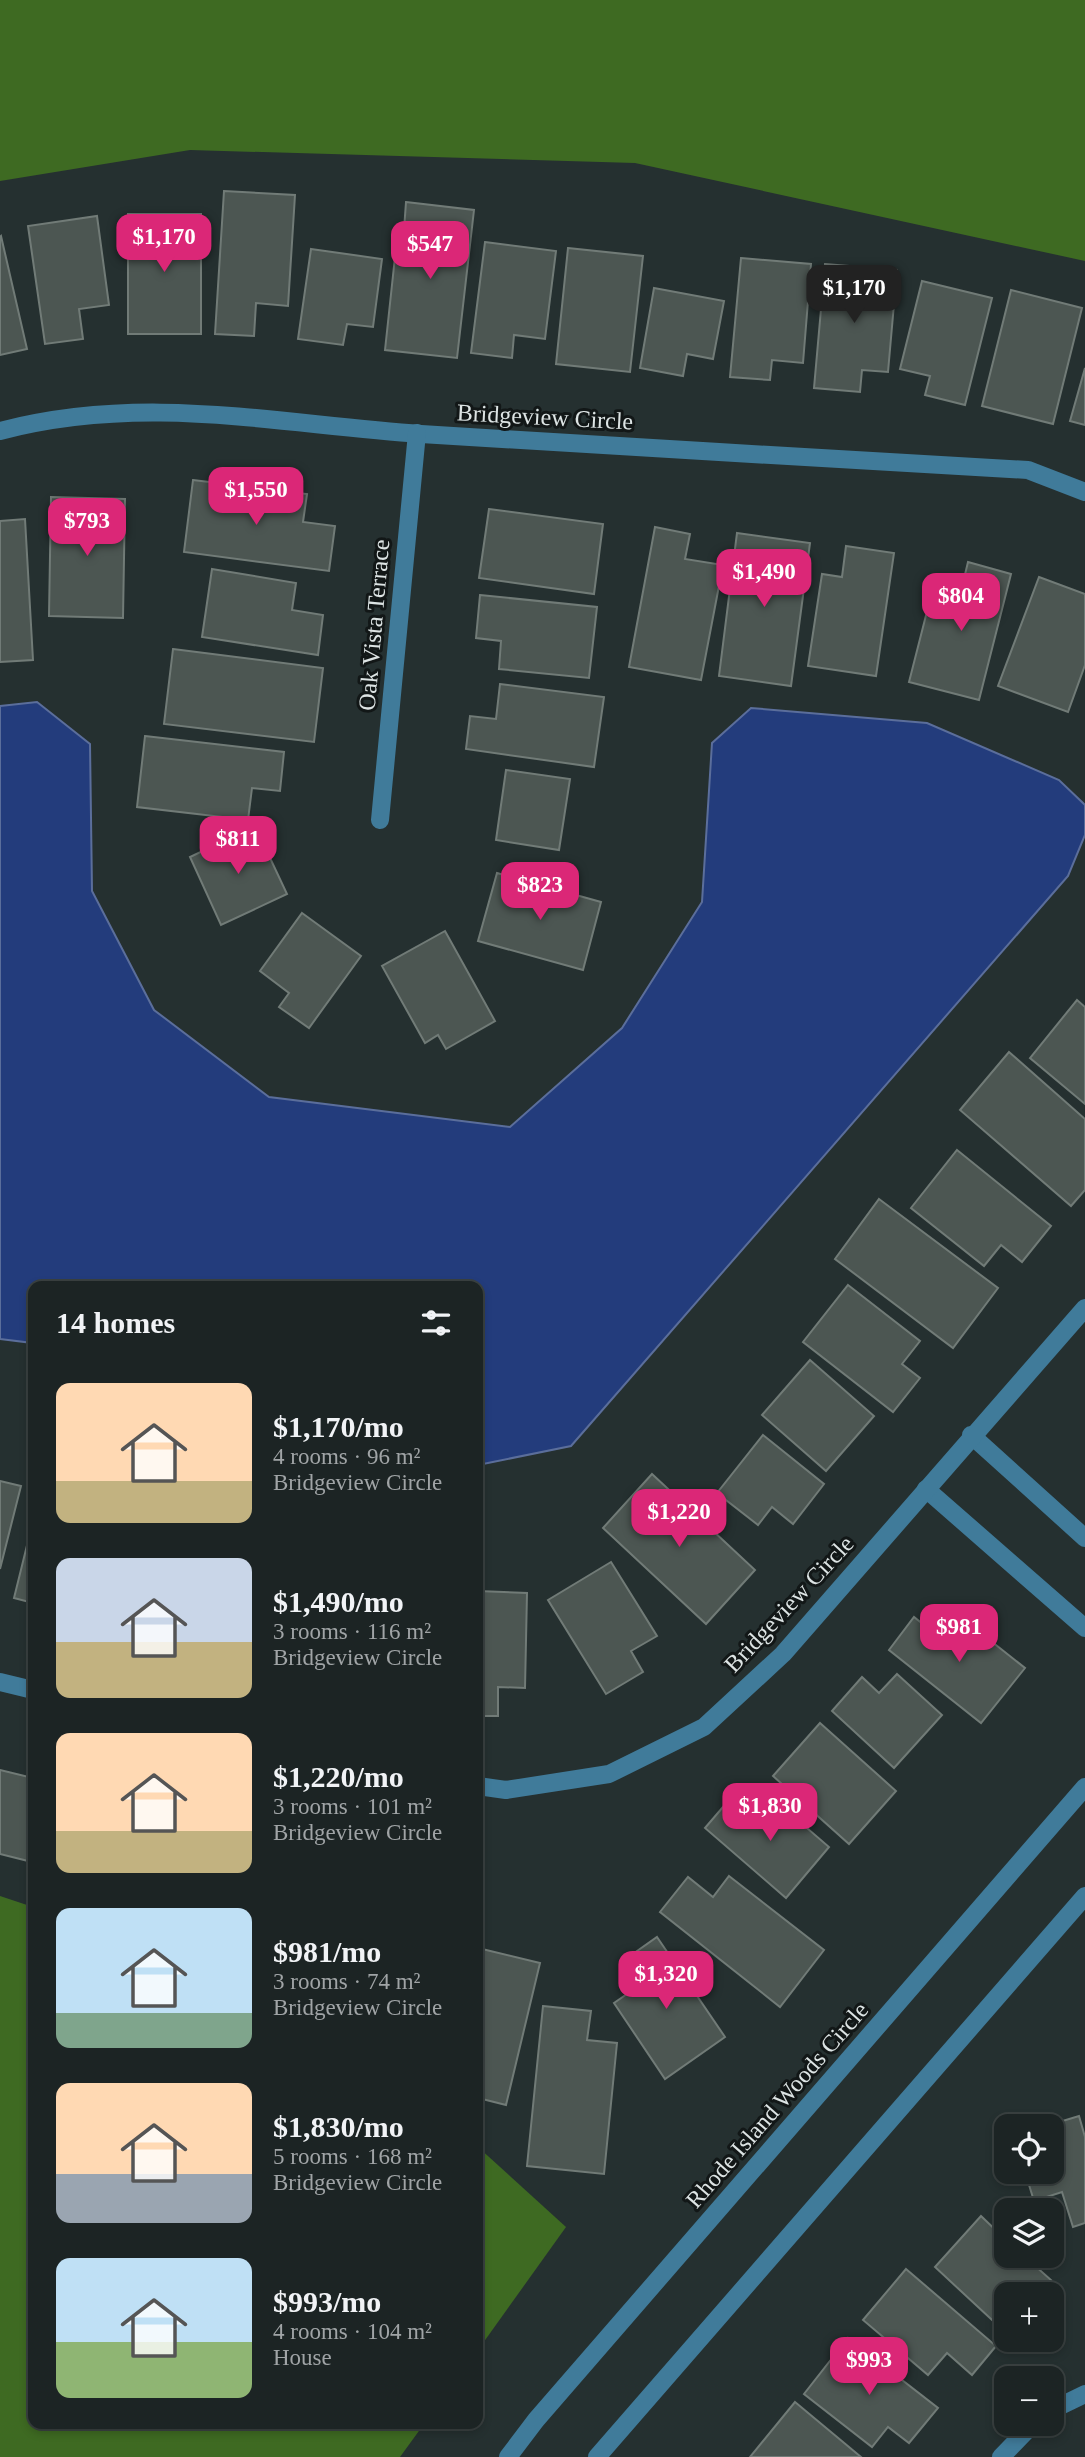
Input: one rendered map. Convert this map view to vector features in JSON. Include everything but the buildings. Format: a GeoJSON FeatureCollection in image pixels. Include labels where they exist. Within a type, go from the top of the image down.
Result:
{"type":"FeatureCollection","features":[{"type":"Feature","properties":{"kind":"street","name":"Bridgeview Circle"},"geometry":{"type":"LineString","coordinates":[[0,431],[139,410],[253,415],[416,433],[1028,470],[1085,492]]}},
{"type":"Feature","properties":{"kind":"street","name":"Oak Vista Terrace"},"geometry":{"type":"LineString","coordinates":[[380,820],[416,433]]}},
{"type":"Feature","properties":{"kind":"street","name":"Bridgeview Circle"},"geometry":{"type":"LineString","coordinates":[[483,1787],[506,1790],[609,1774],[704,1727],[783,1654],[971,1435],[1085,1308]]}},
{"type":"Feature","properties":{"kind":"street"},"geometry":{"type":"LineString","coordinates":[[971,1435],[1085,1538]]}},
{"type":"Feature","properties":{"kind":"street"},"geometry":{"type":"LineString","coordinates":[[926,1489],[1085,1628]]}},
{"type":"Feature","properties":{"kind":"street"},"geometry":{"type":"LineString","coordinates":[[0,1682],[28,1689]]}},
{"type":"Feature","properties":{"kind":"street","name":"Rhode Island Woods Circle"},"geometry":{"type":"LineString","coordinates":[[508,2457],[545,2409],[1085,1787]]}},
{"type":"Feature","properties":{"kind":"street"},"geometry":{"type":"LineString","coordinates":[[597,2457],[1085,1896]]}},
{"type":"Feature","properties":{"kind":"street"},"geometry":{"type":"LineString","coordinates":[[1064,2404],[1085,2394]]}},
{"type":"Feature","properties":{"kind":"street"},"geometry":{"type":"LineString","coordinates":[[1001,2457],[1021,2436]]}},
{"type":"Feature","properties":{"kind":"green space"},"geometry":{"type":"Polygon","coordinates":[[[0,0],[1085,0],[1085,261],[635,163],[190,150],[0,181],[0,0]]]}},
{"type":"Feature","properties":{"kind":"green space"},"geometry":{"type":"Polygon","coordinates":[[[0,1896],[28,1905],[28,2429],[420,2429],[400,2457],[0,2457],[0,1896]]]}},
{"type":"Feature","properties":{"kind":"green space"},"geometry":{"type":"Polygon","coordinates":[[[483,2152],[566,2227],[483,2343],[483,2152]]]}},
{"type":"Feature","properties":{"kind":"water"},"geometry":{"type":"Polygon","coordinates":[[[37,702],[90,744],[92,891],[154,1010],[269,1097],[510,1127],[622,1028],[702,902],[712,743],[751,708],[927,723],[1059,780],[1085,805],[1085,835],[1068,876],[571,1446],[483,1464],[483,1281],[28,1281],[28,1342],[0,1339],[0,706],[37,702]]]}}]}
